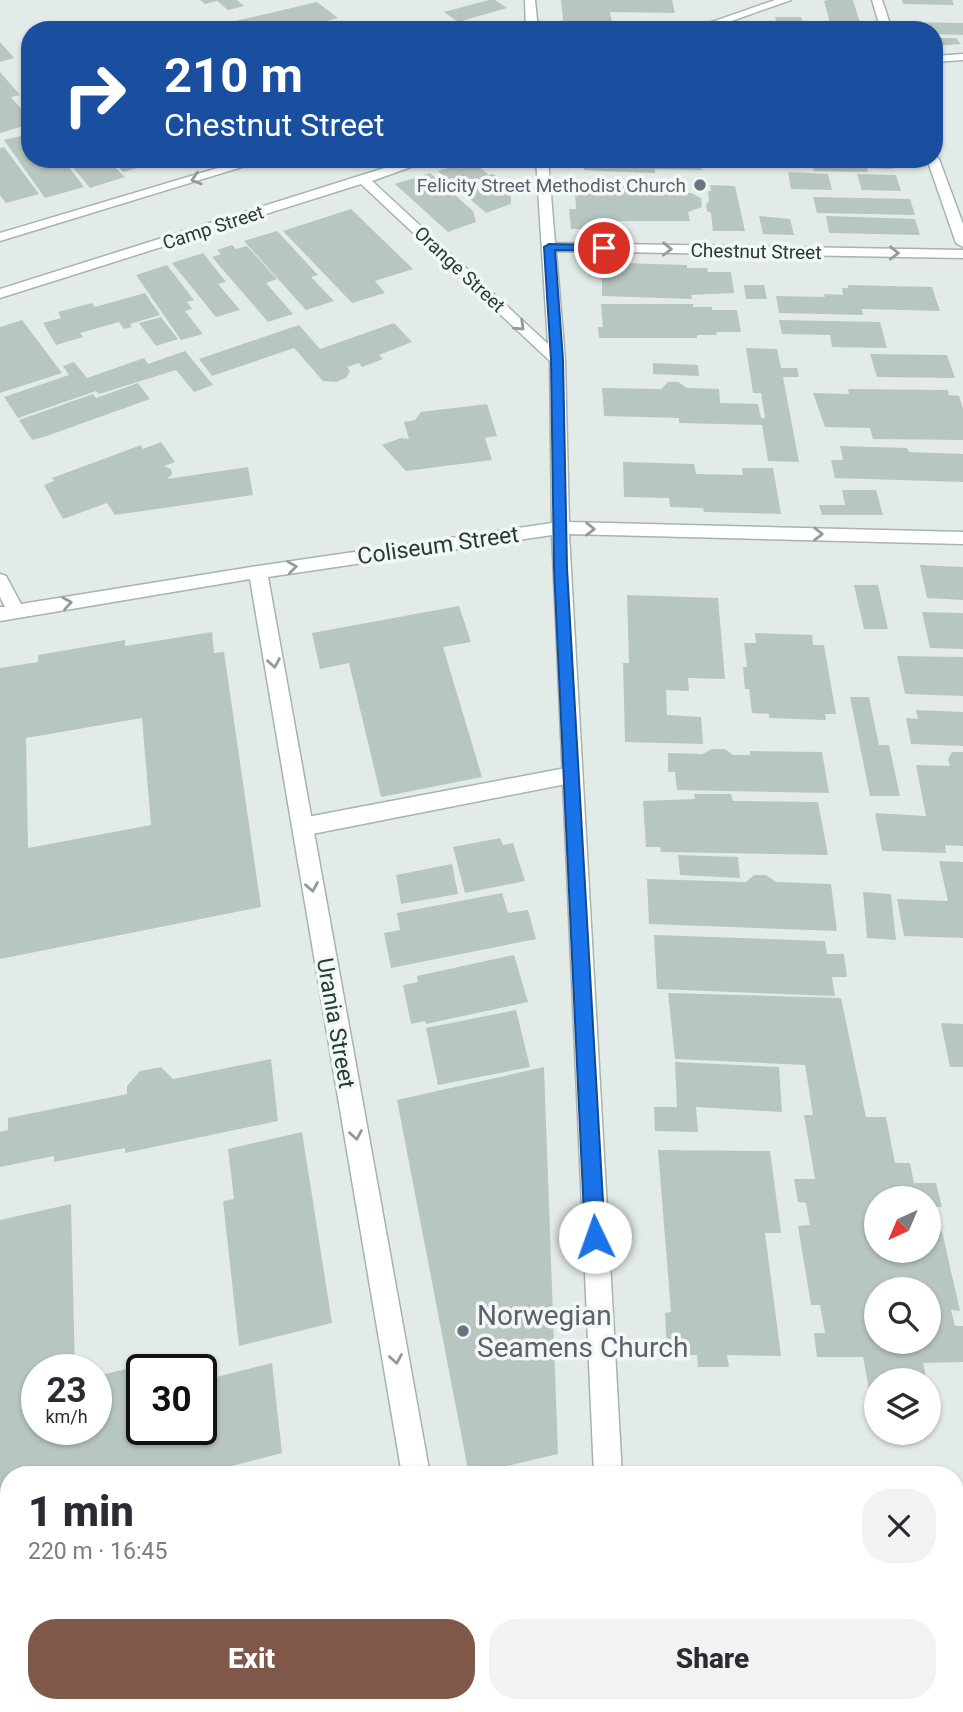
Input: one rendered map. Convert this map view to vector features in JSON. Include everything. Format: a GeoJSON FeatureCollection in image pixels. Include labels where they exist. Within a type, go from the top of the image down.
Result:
{"type":"FeatureCollection","features":[{"type":"Feature","properties":{"kind":"street"},"geometry":{"type":"LineString","coordinates":[[530,0],[531,21]]}},
{"type":"Feature","properties":{"kind":"street"},"geometry":{"type":"LineString","coordinates":[[722,21],[786,0]]}},
{"type":"Feature","properties":{"kind":"street"},"geometry":{"type":"LineString","coordinates":[[877,0],[884,21]]}},
{"type":"Feature","properties":{"kind":"street"},"geometry":{"type":"LineString","coordinates":[[943,58],[963,57]]}},
{"type":"Feature","properties":{"kind":"street"},"geometry":{"type":"LineString","coordinates":[[0,237],[232,168]]}},
{"type":"Feature","properties":{"kind":"street","name":"Camp Street"},"geometry":{"type":"LineString","coordinates":[[0,294],[398,168]]}},
{"type":"Feature","properties":{"kind":"street"},"geometry":{"type":"LineString","coordinates":[[543,168],[557,360],[559,528],[608,1466]]}},
{"type":"Feature","properties":{"kind":"street"},"geometry":{"type":"LineString","coordinates":[[936,168],[963,243]]}},
{"type":"Feature","properties":{"kind":"street","name":"Orange Street"},"geometry":{"type":"LineString","coordinates":[[363,179],[557,360]]}},
{"type":"Feature","properties":{"kind":"street","name":"Chestnut Street"},"geometry":{"type":"LineString","coordinates":[[549,247],[963,254]]}},
{"type":"Feature","properties":{"kind":"street","name":"Coliseum Street"},"geometry":{"type":"LineString","coordinates":[[8,613],[258,572],[559,528],[963,538]]}},
{"type":"Feature","properties":{"kind":"street","name":"Urania Street"},"geometry":{"type":"LineString","coordinates":[[258,572],[414,1466]]}},
{"type":"Feature","properties":{"kind":"street"},"geometry":{"type":"LineString","coordinates":[[0,580],[8,613]]}},
{"type":"Feature","properties":{"kind":"street"},"geometry":{"type":"LineString","coordinates":[[302,827],[571,775]]}},
{"type":"Feature","properties":{"kind":"building"},"geometry":{"type":"Polygon","coordinates":[[[200,0],[237,0],[244,6],[228,10],[217,1],[205,4],[200,0]]]}},
{"type":"Feature","properties":{"kind":"building"},"geometry":{"type":"Polygon","coordinates":[[[489,0],[495,0],[507,8],[462,21],[457,21],[444,12],[489,0]]]}},
{"type":"Feature","properties":{"kind":"building"},"geometry":{"type":"Polygon","coordinates":[[[561,0],[672,0],[675,13],[610,12],[612,21],[563,21],[561,0]]]}},
{"type":"Feature","properties":{"kind":"building"},"geometry":{"type":"Polygon","coordinates":[[[853,0],[859,21],[830,21],[824,1],[853,0]]]}},
{"type":"Feature","properties":{"kind":"building"},"geometry":{"type":"Polygon","coordinates":[[[902,0],[952,0],[954,5],[903,4],[902,0]]]}},
{"type":"Feature","properties":{"kind":"building"},"geometry":{"type":"Polygon","coordinates":[[[317,2],[338,18],[327,21],[236,21],[317,2]]]}},
{"type":"Feature","properties":{"kind":"building"},"geometry":{"type":"Polygon","coordinates":[[[775,17],[801,17],[802,21],[776,21],[775,17]]]}},
{"type":"Feature","properties":{"kind":"building"},"geometry":{"type":"Polygon","coordinates":[[[943,23],[963,23],[963,35],[943,34],[943,23]]]}},
{"type":"Feature","properties":{"kind":"building"},"geometry":{"type":"Polygon","coordinates":[[[943,38],[956,38],[961,44],[943,45],[943,38]]]}},
{"type":"Feature","properties":{"kind":"building"},"geometry":{"type":"Polygon","coordinates":[[[0,42],[14,58],[0,62],[0,42]]]}},
{"type":"Feature","properties":{"kind":"building"},"geometry":{"type":"Polygon","coordinates":[[[0,72],[20,95],[11,97],[21,109],[21,127],[0,133],[0,72]]]}},
{"type":"Feature","properties":{"kind":"building"},"geometry":{"type":"Polygon","coordinates":[[[21,136],[21,164],[4,140],[21,136]]]}},
{"type":"Feature","properties":{"kind":"building"},"geometry":{"type":"Polygon","coordinates":[[[4,147],[39,194],[6,203],[0,195],[0,148],[4,147]]]}},
{"type":"Feature","properties":{"kind":"building"},"geometry":{"type":"Polygon","coordinates":[[[24,168],[70,168],[84,187],[45,198],[24,168]]]}},
{"type":"Feature","properties":{"kind":"building"},"geometry":{"type":"Polygon","coordinates":[[[73,168],[116,168],[125,177],[90,188],[73,168]]]}},
{"type":"Feature","properties":{"kind":"building"},"geometry":{"type":"Polygon","coordinates":[[[120,168],[137,168],[123,172],[120,168]]]}},
{"type":"Feature","properties":{"kind":"building"},"geometry":{"type":"Polygon","coordinates":[[[448,168],[480,168],[500,179],[496,181],[511,194],[511,204],[486,213],[438,171],[448,168]]]}},
{"type":"Feature","properties":{"kind":"building"},"geometry":{"type":"Polygon","coordinates":[[[702,168],[702,170],[655,169],[655,173],[584,170],[702,168]]]}},
{"type":"Feature","properties":{"kind":"building"},"geometry":{"type":"Polygon","coordinates":[[[813,168],[867,168],[868,172],[814,171],[813,168]]]}},
{"type":"Feature","properties":{"kind":"building"},"geometry":{"type":"Polygon","coordinates":[[[788,172],[828,174],[832,190],[791,189],[788,172]]]}},
{"type":"Feature","properties":{"kind":"building"},"geometry":{"type":"Polygon","coordinates":[[[430,173],[473,211],[476,222],[448,232],[395,184],[430,173]]]}},
{"type":"Feature","properties":{"kind":"building"},"geometry":{"type":"Polygon","coordinates":[[[857,174],[896,175],[901,191],[862,190],[857,174]]]}},
{"type":"Feature","properties":{"kind":"building"},"geometry":{"type":"Polygon","coordinates":[[[570,180],[588,180],[588,185],[683,185],[684,193],[701,198],[702,207],[688,212],[690,221],[602,221],[603,229],[571,229],[569,209],[576,209],[575,190],[570,190],[570,180]]]}},
{"type":"Feature","properties":{"kind":"building"},"geometry":{"type":"Polygon","coordinates":[[[710,185],[735,186],[745,231],[713,231],[711,213],[707,211],[706,204],[709,201],[710,185]]]}},
{"type":"Feature","properties":{"kind":"building"},"geometry":{"type":"Polygon","coordinates":[[[813,197],[910,199],[915,215],[817,213],[813,197]]]}},
{"type":"Feature","properties":{"kind":"building"},"geometry":{"type":"Polygon","coordinates":[[[351,209],[413,269],[375,281],[385,293],[352,303],[283,231],[351,209]]]}},
{"type":"Feature","properties":{"kind":"building"},"geometry":{"type":"Polygon","coordinates":[[[759,216],[790,219],[794,235],[763,234],[759,216]]]}},
{"type":"Feature","properties":{"kind":"building"},"geometry":{"type":"Polygon","coordinates":[[[826,216],[915,219],[920,235],[829,233],[826,216]]]}},
{"type":"Feature","properties":{"kind":"building"},"geometry":{"type":"Polygon","coordinates":[[[277,231],[318,275],[311,277],[334,301],[306,310],[244,241],[277,231]]]}},
{"type":"Feature","properties":{"kind":"building"},"geometry":{"type":"Polygon","coordinates":[[[232,245],[236,249],[247,246],[277,279],[266,283],[293,314],[268,322],[212,257],[221,254],[217,250],[232,245]]]}},
{"type":"Feature","properties":{"kind":"building"},"geometry":{"type":"Polygon","coordinates":[[[203,253],[226,282],[218,284],[240,310],[216,317],[172,263],[203,253]]]}},
{"type":"Feature","properties":{"kind":"building"},"geometry":{"type":"Polygon","coordinates":[[[167,265],[194,300],[187,302],[192,309],[185,311],[203,334],[181,340],[136,275],[167,265]]]}},
{"type":"Feature","properties":{"kind":"building"},"geometry":{"type":"Polygon","coordinates":[[[595,265],[687,265],[687,268],[707,268],[708,272],[731,272],[734,293],[691,295],[692,299],[602,296],[602,279],[596,276],[595,265]]]}},
{"type":"Feature","properties":{"kind":"building"},"geometry":{"type":"Polygon","coordinates":[[[744,285],[764,285],[767,299],[746,299],[744,285]]]}},
{"type":"Feature","properties":{"kind":"building"},"geometry":{"type":"Polygon","coordinates":[[[848,285],[932,287],[940,311],[862,309],[863,315],[779,313],[776,296],[843,295],[842,288],[848,288],[848,285]]]}},
{"type":"Feature","properties":{"kind":"building"},"geometry":{"type":"Polygon","coordinates":[[[145,293],[160,315],[130,324],[132,327],[124,329],[119,322],[80,333],[83,337],[56,345],[43,323],[61,318],[58,312],[92,303],[95,307],[145,293]]]}},
{"type":"Feature","properties":{"kind":"building"},"geometry":{"type":"Polygon","coordinates":[[[601,304],[693,304],[693,307],[712,307],[712,310],[737,310],[741,332],[716,332],[717,335],[697,335],[697,338],[599,338],[598,327],[603,327],[601,304]]]}},
{"type":"Feature","properties":{"kind":"building"},"geometry":{"type":"Polygon","coordinates":[[[161,317],[178,339],[156,346],[139,323],[161,317]]]}},
{"type":"Feature","properties":{"kind":"building"},"geometry":{"type":"Polygon","coordinates":[[[22,320],[62,373],[0,393],[0,327],[22,320]]]}},
{"type":"Feature","properties":{"kind":"building"},"geometry":{"type":"Polygon","coordinates":[[[779,320],[880,322],[887,348],[832,347],[830,335],[782,334],[779,320]]]}},
{"type":"Feature","properties":{"kind":"building"},"geometry":{"type":"Polygon","coordinates":[[[394,323],[412,342],[379,355],[383,359],[362,367],[359,363],[347,367],[350,371],[346,378],[336,382],[323,381],[294,348],[212,376],[199,359],[299,325],[320,349],[394,323]]]}},
{"type":"Feature","properties":{"kind":"building"},"geometry":{"type":"Polygon","coordinates":[[[746,348],[777,349],[781,368],[797,368],[799,377],[783,377],[799,462],[768,461],[762,425],[679,423],[679,418],[604,416],[602,388],[661,389],[668,382],[678,382],[687,388],[719,389],[720,403],[758,404],[761,418],[765,418],[761,393],[753,393],[746,348]]]}},
{"type":"Feature","properties":{"kind":"building"},"geometry":{"type":"Polygon","coordinates":[[[185,351],[213,385],[194,392],[176,370],[99,394],[96,391],[18,418],[4,397],[69,375],[63,366],[74,362],[87,378],[144,358],[148,364],[185,351]]]}},
{"type":"Feature","properties":{"kind":"building"},"geometry":{"type":"Polygon","coordinates":[[[870,354],[947,355],[955,378],[877,377],[870,354]]]}},
{"type":"Feature","properties":{"kind":"building"},"geometry":{"type":"Polygon","coordinates":[[[653,363],[698,365],[699,376],[653,374],[653,363]]]}},
{"type":"Feature","properties":{"kind":"building"},"geometry":{"type":"Polygon","coordinates":[[[138,383],[150,399],[44,437],[32,440],[19,420],[93,394],[96,398],[138,383]]]}},
{"type":"Feature","properties":{"kind":"building"},"geometry":{"type":"Polygon","coordinates":[[[848,389],[948,390],[949,395],[959,396],[963,408],[963,440],[873,439],[870,428],[825,427],[813,393],[849,394],[848,389]]]}},
{"type":"Feature","properties":{"kind":"building"},"geometry":{"type":"Polygon","coordinates":[[[487,404],[497,436],[485,438],[492,460],[406,471],[382,445],[401,438],[409,439],[404,422],[415,420],[421,412],[487,404]]]}},
{"type":"Feature","properties":{"kind":"building"},"geometry":{"type":"Polygon","coordinates":[[[161,442],[175,462],[164,466],[171,469],[172,474],[167,479],[248,467],[253,495],[115,515],[107,503],[63,519],[44,485],[54,481],[52,478],[141,445],[143,449],[161,442]]]}},
{"type":"Feature","properties":{"kind":"building"},"geometry":{"type":"Polygon","coordinates":[[[840,446],[907,448],[909,452],[963,454],[963,482],[835,478],[831,460],[843,460],[840,446]]]}},
{"type":"Feature","properties":{"kind":"building"},"geometry":{"type":"Polygon","coordinates":[[[623,462],[694,464],[696,474],[743,475],[742,468],[773,468],[781,514],[704,512],[703,508],[670,507],[669,498],[624,497],[623,462]]]}},
{"type":"Feature","properties":{"kind":"building"},"geometry":{"type":"Polygon","coordinates":[[[842,490],[876,490],[883,515],[822,515],[819,505],[845,505],[842,490]]]}},
{"type":"Feature","properties":{"kind":"building"},"geometry":{"type":"Polygon","coordinates":[[[920,565],[963,567],[963,600],[927,598],[920,565]]]}},
{"type":"Feature","properties":{"kind":"building"},"geometry":{"type":"Polygon","coordinates":[[[854,585],[878,585],[888,629],[864,629],[854,585]]]}},
{"type":"Feature","properties":{"kind":"building"},"geometry":{"type":"Polygon","coordinates":[[[627,595],[718,598],[725,679],[688,678],[689,691],[666,690],[667,715],[701,717],[703,744],[625,742],[623,663],[629,663],[627,595]]]}},
{"type":"Feature","properties":{"kind":"building"},"geometry":{"type":"Polygon","coordinates":[[[459,606],[471,642],[443,647],[482,777],[381,797],[349,663],[320,669],[312,633],[459,606]]]}},
{"type":"Feature","properties":{"kind":"building"},"geometry":{"type":"Polygon","coordinates":[[[922,612],[963,613],[963,649],[930,648],[922,612]]]}},
{"type":"Feature","properties":{"kind":"building"},"geometry":{"type":"Polygon","coordinates":[[[212,632],[214,653],[224,652],[261,907],[0,959],[0,668],[38,662],[38,655],[125,640],[125,646],[212,632]],[[142,718],[26,738],[28,848],[151,825],[142,718]]]}},
{"type":"Feature","properties":{"kind":"building"},"geometry":{"type":"Polygon","coordinates":[[[755,633],[812,635],[813,645],[824,645],[836,714],[825,714],[826,720],[769,718],[769,714],[752,713],[749,689],[745,689],[743,667],[747,667],[744,643],[756,643],[755,633]]]}},
{"type":"Feature","properties":{"kind":"building"},"geometry":{"type":"Polygon","coordinates":[[[897,656],[963,657],[963,696],[905,694],[897,656]]]}},
{"type":"Feature","properties":{"kind":"building"},"geometry":{"type":"Polygon","coordinates":[[[850,697],[869,697],[879,745],[889,745],[900,796],[870,796],[850,697]]]}},
{"type":"Feature","properties":{"kind":"building"},"geometry":{"type":"Polygon","coordinates":[[[916,710],[963,712],[963,746],[911,744],[906,718],[918,719],[916,710]]]}},
{"type":"Feature","properties":{"kind":"building"},"geometry":{"type":"Polygon","coordinates":[[[712,749],[725,749],[733,755],[750,755],[750,751],[822,752],[829,793],[677,790],[675,772],[668,772],[668,753],[702,754],[712,749]]]}},
{"type":"Feature","properties":{"kind":"building"},"geometry":{"type":"Polygon","coordinates":[[[952,752],[963,752],[963,846],[945,845],[946,853],[882,851],[875,813],[926,816],[916,765],[950,766],[948,759],[952,752]]]}},
{"type":"Feature","properties":{"kind":"building"},"geometry":{"type":"Polygon","coordinates":[[[694,794],[731,794],[733,801],[818,802],[828,855],[661,852],[660,847],[646,847],[643,801],[695,799],[694,794]]]}},
{"type":"Feature","properties":{"kind":"building"},"geometry":{"type":"Polygon","coordinates":[[[500,838],[503,845],[513,843],[525,881],[465,893],[453,847],[500,838]]]}},
{"type":"Feature","properties":{"kind":"building"},"geometry":{"type":"Polygon","coordinates":[[[678,855],[738,857],[740,878],[680,875],[678,855]]]}},
{"type":"Feature","properties":{"kind":"building"},"geometry":{"type":"Polygon","coordinates":[[[939,861],[963,862],[963,938],[904,936],[897,899],[948,901],[939,861]]]}},
{"type":"Feature","properties":{"kind":"building"},"geometry":{"type":"Polygon","coordinates":[[[452,864],[458,894],[401,904],[396,875],[452,864]]]}},
{"type":"Feature","properties":{"kind":"building"},"geometry":{"type":"Polygon","coordinates":[[[754,875],[766,875],[776,882],[831,884],[837,931],[649,924],[647,879],[746,882],[754,875]]]}},
{"type":"Feature","properties":{"kind":"building"},"geometry":{"type":"Polygon","coordinates":[[[863,892],[891,894],[896,940],[867,938],[863,892]]]}},
{"type":"Feature","properties":{"kind":"building"},"geometry":{"type":"Polygon","coordinates":[[[502,893],[508,913],[528,910],[536,939],[391,968],[384,933],[400,930],[397,913],[502,893]]]}},
{"type":"Feature","properties":{"kind":"building"},"geometry":{"type":"Polygon","coordinates":[[[654,935],[825,941],[827,954],[844,954],[847,977],[832,977],[835,996],[657,989],[654,935]]]}},
{"type":"Feature","properties":{"kind":"building"},"geometry":{"type":"Polygon","coordinates":[[[514,955],[528,1002],[426,1024],[425,1021],[411,1024],[403,985],[418,982],[417,976],[514,955]]]}},
{"type":"Feature","properties":{"kind":"building"},"geometry":{"type":"Polygon","coordinates":[[[668,993],[841,998],[866,1117],[886,1117],[895,1163],[910,1163],[914,1183],[936,1183],[937,1186],[864,1186],[864,1264],[942,1264],[942,1231],[960,1311],[951,1310],[955,1326],[963,1326],[963,1362],[923,1363],[924,1368],[865,1368],[863,1357],[817,1357],[814,1333],[825,1333],[820,1305],[811,1305],[798,1226],[810,1225],[806,1203],[798,1202],[794,1179],[815,1179],[804,1115],[813,1115],[805,1065],[675,1059],[668,993]]]}},
{"type":"Feature","properties":{"kind":"building"},"geometry":{"type":"Polygon","coordinates":[[[516,1010],[530,1067],[438,1085],[426,1028],[516,1010]]]}},
{"type":"Feature","properties":{"kind":"building"},"geometry":{"type":"Polygon","coordinates":[[[941,1023],[963,1024],[963,1067],[950,1067],[941,1023]]]}},
{"type":"Feature","properties":{"kind":"building"},"geometry":{"type":"Polygon","coordinates":[[[271,1059],[278,1121],[125,1153],[125,1148],[54,1162],[54,1156],[0,1167],[0,1132],[8,1130],[8,1118],[127,1094],[127,1086],[140,1071],[161,1067],[173,1079],[271,1059]]]}},
{"type":"Feature","properties":{"kind":"building"},"geometry":{"type":"Polygon","coordinates":[[[675,1062],[779,1067],[782,1112],[696,1107],[698,1132],[655,1131],[654,1107],[677,1107],[675,1062]]]}},
{"type":"Feature","properties":{"kind":"building"},"geometry":{"type":"Polygon","coordinates":[[[544,1067],[558,1454],[507,1466],[467,1466],[397,1100],[544,1067]]]}},
{"type":"Feature","properties":{"kind":"building"},"geometry":{"type":"Polygon","coordinates":[[[302,1132],[332,1323],[239,1346],[223,1201],[234,1199],[228,1149],[302,1132]]]}},
{"type":"Feature","properties":{"kind":"building"},"geometry":{"type":"Polygon","coordinates":[[[658,1150],[770,1151],[781,1233],[765,1233],[781,1356],[727,1355],[729,1367],[698,1367],[697,1355],[667,1355],[665,1313],[671,1312],[658,1150]]]}},
{"type":"Feature","properties":{"kind":"building"},"geometry":{"type":"Polygon","coordinates":[[[71,1204],[75,1354],[21,1354],[21,1445],[112,1445],[112,1372],[126,1369],[126,1445],[217,1445],[217,1377],[272,1363],[282,1453],[231,1466],[0,1466],[0,1220],[71,1204]]]}},
{"type":"Feature","properties":{"kind":"place","name":"Felicity Street Methodist Church"},"geometry":{"type":"Point","coordinates":[700,185]}},
{"type":"Feature","properties":{"kind":"place","name":"Norwegian Seamens Church"},"geometry":{"type":"Point","coordinates":[463,1331]}},
{"type":"Feature","properties":{"kind":"route"},"geometry":{"type":"LineString","coordinates":[[595,1237],[559,528],[557,360],[549,247],[604,248]]}}]}
